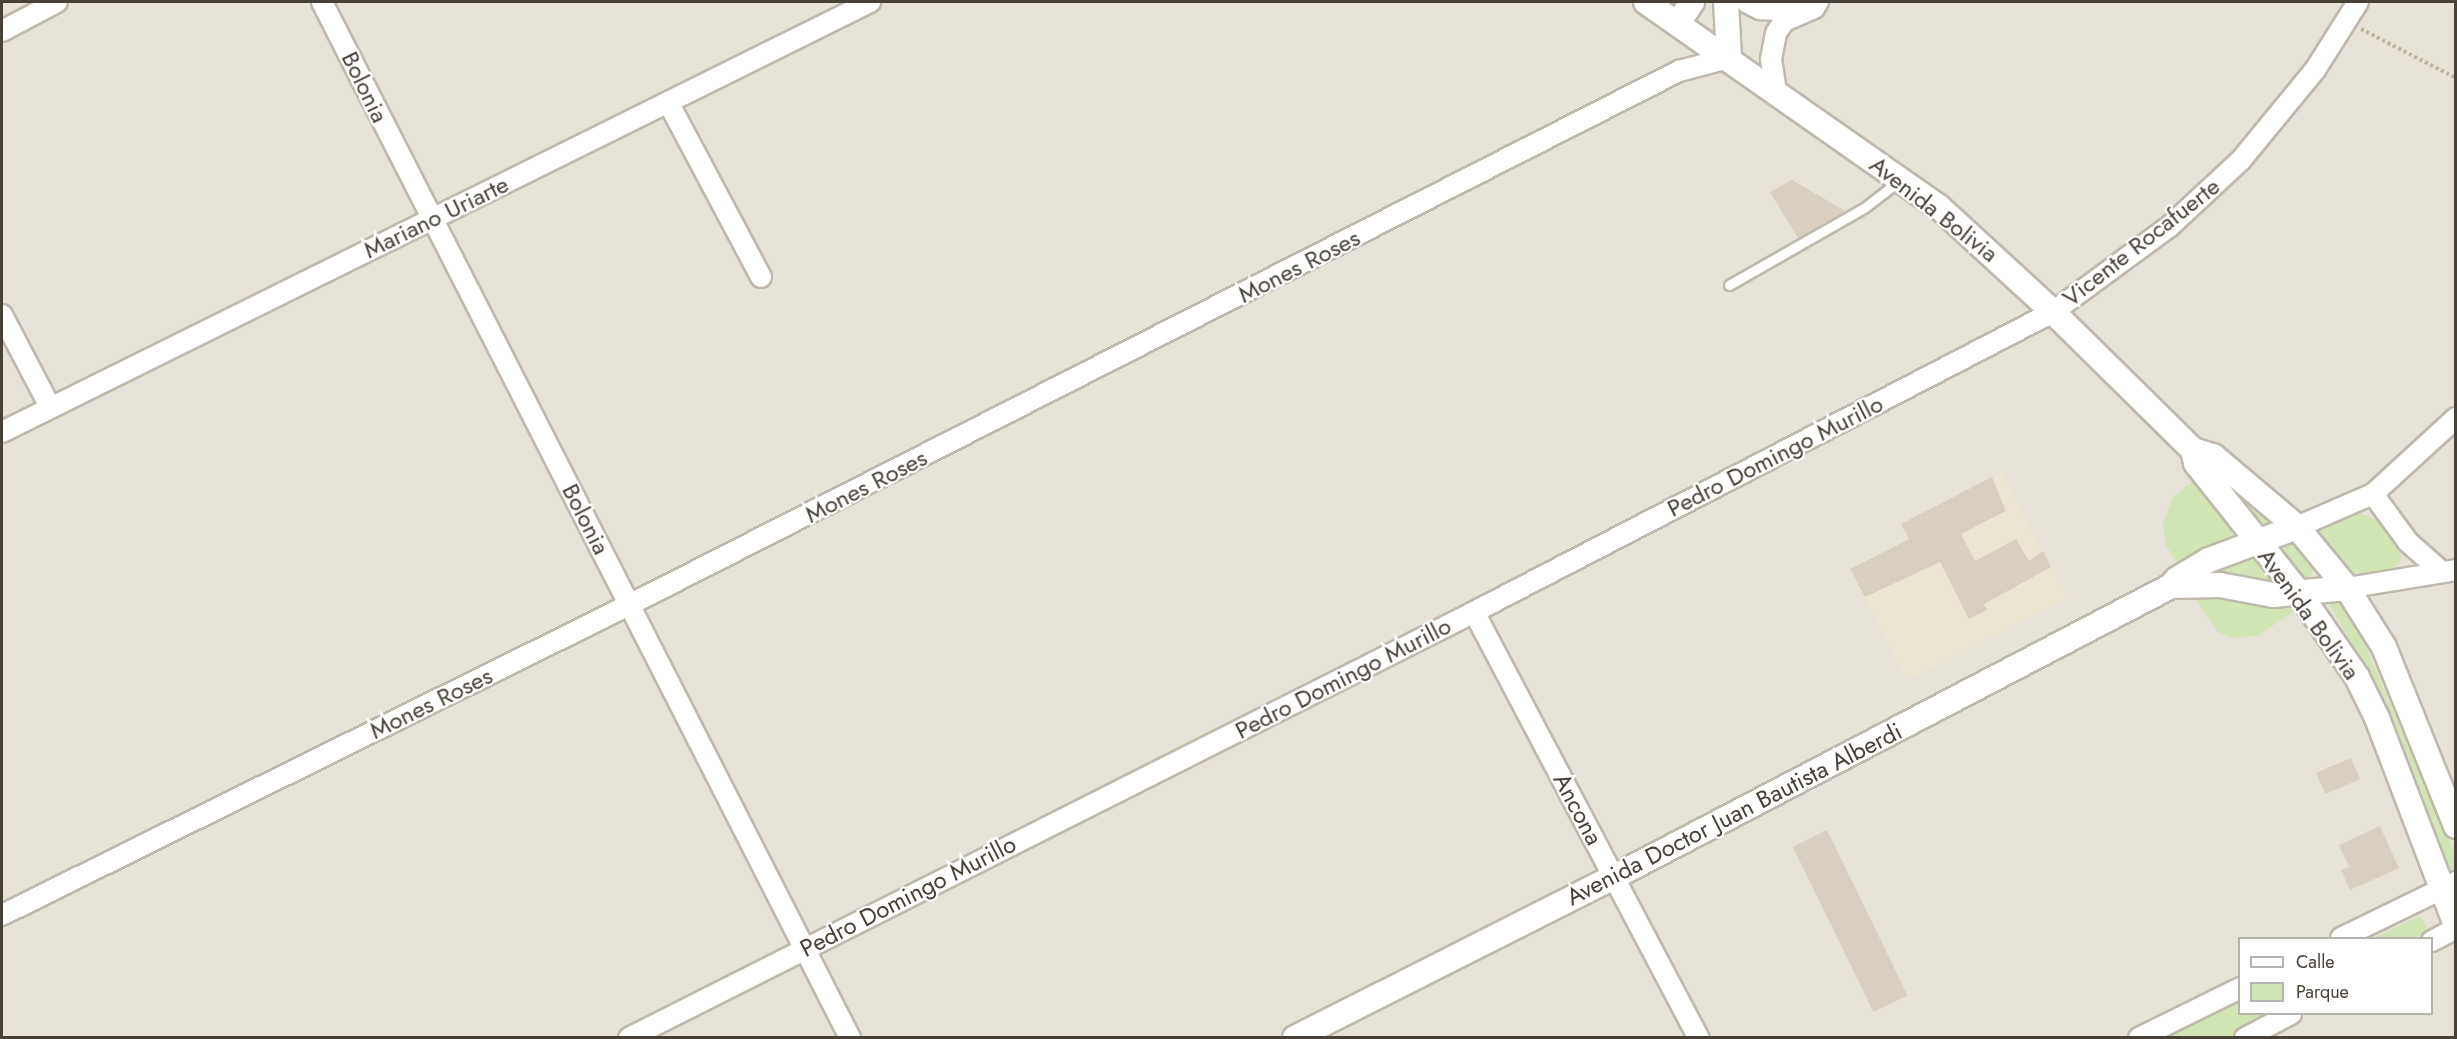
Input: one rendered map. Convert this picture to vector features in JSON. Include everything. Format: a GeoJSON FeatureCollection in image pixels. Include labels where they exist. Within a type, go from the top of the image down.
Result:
{"type":"FeatureCollection","features":[{"type":"Feature","properties":{"kind":"street"},"geometry":{"type":"LineString","coordinates":[[2,31],[57,2]]}},
{"type":"Feature","properties":{"kind":"street","name":"Bolonia"},"geometry":{"type":"LineString","coordinates":[[322,2],[430,219],[631,604],[850,1038]]}},
{"type":"Feature","properties":{"kind":"street","name":"Mariano Uriarte"},"geometry":{"type":"LineString","coordinates":[[2,432],[870,2]]}},
{"type":"Feature","properties":{"kind":"street","name":"Avenida Bolivia"},"geometry":{"type":"LineString","coordinates":[[1646,2],[1901,180],[1972,235],[2193,450],[2213,456],[2298,527],[2348,588],[2384,647],[2456,826]]}},
{"type":"Feature","properties":{"kind":"street"},"geometry":{"type":"LineString","coordinates":[[1678,23],[1692,2]]}},
{"type":"Feature","properties":{"kind":"street"},"geometry":{"type":"LineString","coordinates":[[1725,2],[1729,58]]}},
{"type":"Feature","properties":{"kind":"street"},"geometry":{"type":"LineString","coordinates":[[1746,2],[1760,9],[1775,10],[1801,2]]}},
{"type":"Feature","properties":{"kind":"street"},"geometry":{"type":"LineString","coordinates":[[1776,91],[1771,59],[1776,33],[1784,21],[1814,8],[1818,2]]}},
{"type":"Feature","properties":{"kind":"street","name":"Vicente Rocafuerte"},"geometry":{"type":"LineString","coordinates":[[2053,312],[2170,226],[2241,160],[2276,121],[2358,2]]}},
{"type":"Feature","properties":{"kind":"street","name":"Mones Roses"},"geometry":{"type":"LineString","coordinates":[[2,915],[631,604],[1679,71],[1729,58]]}},
{"type":"Feature","properties":{"kind":"street"},"geometry":{"type":"LineString","coordinates":[[668,102],[761,276]]}},
{"type":"Feature","properties":{"kind":"street","name":"Pedro Domingo Murillo"},"geometry":{"type":"LineString","coordinates":[[629,1038],[1474,612],[2053,312]]}},
{"type":"Feature","properties":{"kind":"street"},"geometry":{"type":"LineString","coordinates":[[2,315],[50,407]]}},
{"type":"Feature","properties":{"kind":"street"},"geometry":{"type":"LineString","coordinates":[[2298,527],[2373,494],[2456,418]]}},
{"type":"Feature","properties":{"kind":"street","name":"Avenida Bolivia"},"geometry":{"type":"LineString","coordinates":[[2193,450],[2196,464],[2300,594],[2343,652],[2377,718],[2448,886],[2456,927]]}},
{"type":"Feature","properties":{"kind":"street"},"geometry":{"type":"LineString","coordinates":[[2373,494],[2408,542],[2449,571]]}},
{"type":"Feature","properties":{"kind":"street","name":"Avenida Doctor Juan Bautista Alberdi"},"geometry":{"type":"LineString","coordinates":[[1295,1038],[1614,877],[2171,586],[2177,579],[2209,560],[2258,544],[2298,527]]}},
{"type":"Feature","properties":{"kind":"street"},"geometry":{"type":"LineString","coordinates":[[2348,588],[2449,571]]}},
{"type":"Feature","properties":{"kind":"street","name":"Avenida Doctor Juan Bautista Alberdi"},"geometry":{"type":"LineString","coordinates":[[2171,586],[2220,585],[2273,595],[2348,588]]}},
{"type":"Feature","properties":{"kind":"street","name":"Ancona"},"geometry":{"type":"LineString","coordinates":[[1474,612],[1699,1038]]}},
{"type":"Feature","properties":{"kind":"street"},"geometry":{"type":"LineString","coordinates":[[2345,937],[2448,886]]}},
{"type":"Feature","properties":{"kind":"street"},"geometry":{"type":"LineString","coordinates":[[2433,940],[2456,927]]}},
{"type":"Feature","properties":{"kind":"street"},"geometry":{"type":"LineString","coordinates":[[2139,1038],[2238,989]]}},
{"type":"Feature","properties":{"kind":"street"},"geometry":{"type":"LineString","coordinates":[[2245,1038],[2289,1015]]}},
{"type":"Feature","properties":{"kind":"lane"},"geometry":{"type":"LineString","coordinates":[[1729,285],[1864,208],[1901,180]]}},
{"type":"Feature","properties":{"kind":"path"},"geometry":{"type":"LineString","coordinates":[[2348,19],[2388,46],[2456,78]]}},
{"type":"Feature","properties":{"kind":"shaded area"},"geometry":{"type":"Polygon","coordinates":[[[2,2],[2455,2],[2455,1037],[2,1038],[2,2]]]}},
{"type":"Feature","properties":{"kind":"shaded area"},"geometry":{"type":"Polygon","coordinates":[[[2002,472],[2067,598],[1907,680],[1850,569],[1908,539],[1901,524],[2002,472]]]}},
{"type":"Feature","properties":{"kind":"green space"},"geometry":{"type":"Polygon","coordinates":[[[2195,479],[2231,523],[2231,534],[2228,542],[2179,567],[2166,545],[2163,523],[2173,497],[2195,479]]]}},
{"type":"Feature","properties":{"kind":"green space"},"geometry":{"type":"Polygon","coordinates":[[[2238,491],[2275,522],[2262,528],[2235,495],[2238,491]]]}},
{"type":"Feature","properties":{"kind":"green space"},"geometry":{"type":"Polygon","coordinates":[[[2360,513],[2375,520],[2400,544],[2401,560],[2392,570],[2355,575],[2318,533],[2319,529],[2360,513]]]}},
{"type":"Feature","properties":{"kind":"green space"},"geometry":{"type":"Polygon","coordinates":[[[2290,543],[2298,544],[2315,565],[2308,581],[2281,551],[2290,543]]]}},
{"type":"Feature","properties":{"kind":"green space"},"geometry":{"type":"Polygon","coordinates":[[[2255,554],[2279,581],[2275,586],[2215,569],[2255,554]]]}},
{"type":"Feature","properties":{"kind":"green space"},"geometry":{"type":"Polygon","coordinates":[[[2205,592],[2297,609],[2258,636],[2231,638],[2218,632],[2193,596],[2205,592]]]}},
{"type":"Feature","properties":{"kind":"green space"},"geometry":{"type":"Polygon","coordinates":[[[2339,598],[2364,643],[2455,854],[2455,875],[2447,871],[2402,743],[2378,689],[2328,602],[2339,598]]]}},
{"type":"Feature","properties":{"kind":"green space"},"geometry":{"type":"Polygon","coordinates":[[[2420,916],[2428,930],[2417,937],[2375,937],[2420,916]]]}},
{"type":"Feature","properties":{"kind":"green space"},"geometry":{"type":"Polygon","coordinates":[[[2238,1002],[2238,1015],[2273,1015],[2230,1037],[2166,1038],[2238,1002]]]}},
{"type":"Feature","properties":{"kind":"building"},"geometry":{"type":"Polygon","coordinates":[[[1792,180],[1845,211],[1798,238],[1770,192],[1792,180]]]}},
{"type":"Feature","properties":{"kind":"building"},"geometry":{"type":"Polygon","coordinates":[[[1992,477],[2006,511],[1961,534],[1975,561],[2016,539],[2029,561],[2043,551],[2051,567],[1984,604],[1987,610],[1969,619],[1940,562],[1865,597],[1850,569],[1909,539],[1901,524],[1992,477]]]}},
{"type":"Feature","properties":{"kind":"building"},"geometry":{"type":"Polygon","coordinates":[[[2351,758],[2360,779],[2325,794],[2316,773],[2351,758]]]}},
{"type":"Feature","properties":{"kind":"building"},"geometry":{"type":"Polygon","coordinates":[[[2380,826],[2399,868],[2350,890],[2341,870],[2349,867],[2339,845],[2380,826]]]}},
{"type":"Feature","properties":{"kind":"building"},"geometry":{"type":"Polygon","coordinates":[[[1827,830],[1908,995],[1874,1012],[1793,847],[1827,830]]]}}]}
